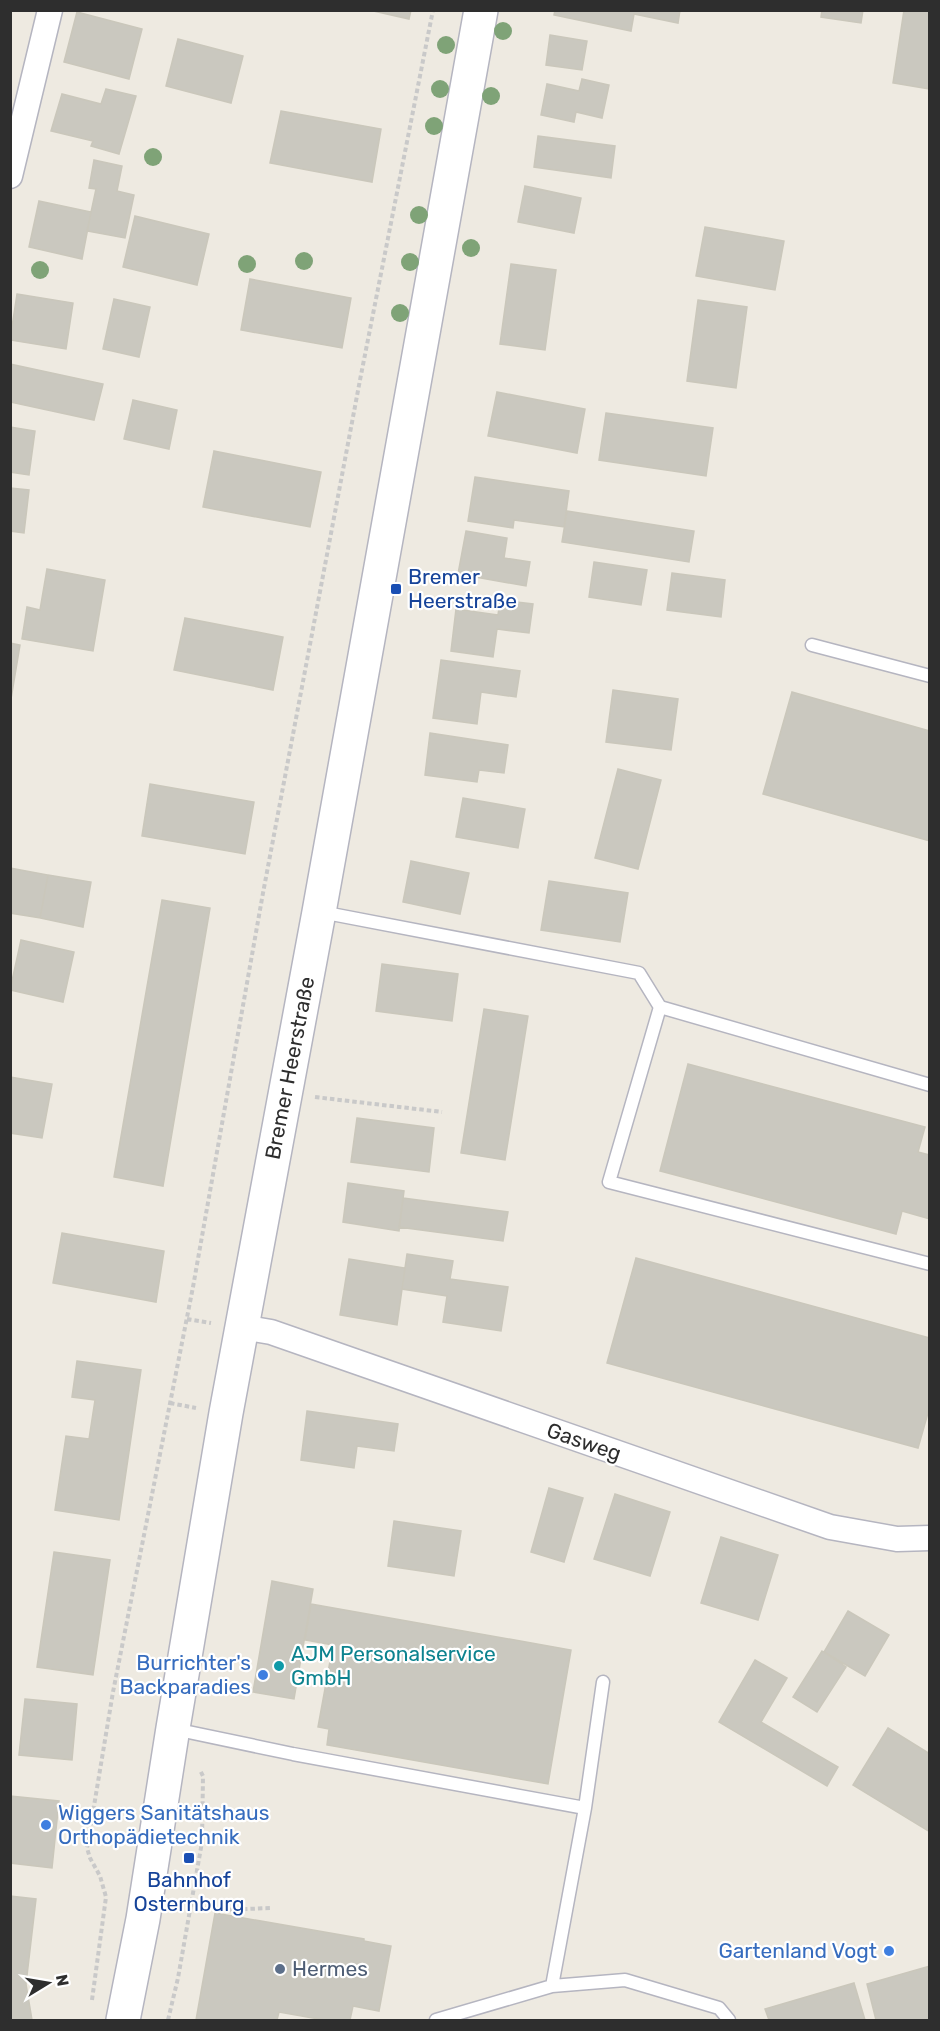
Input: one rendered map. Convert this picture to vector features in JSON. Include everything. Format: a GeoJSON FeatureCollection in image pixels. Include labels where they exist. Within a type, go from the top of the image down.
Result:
{"type":"FeatureCollection","features":[{"type":"Feature","properties":{"kind":"street"},"geometry":{"type":"LineString","coordinates":[[10,176],[51,10]]}},
{"type":"Feature","properties":{"kind":"street","name":"Bremer Heerstraße"},"geometry":{"type":"LineString","coordinates":[[123,2020],[141,1929],[241,1327],[319,912],[481,10]]}},
{"type":"Feature","properties":{"kind":"street","name":"Gasweg"},"geometry":{"type":"LineString","coordinates":[[241,1327],[271,1332],[830,1527],[897,1539],[930,1538]]}},
{"type":"Feature","properties":{"kind":"lane"},"geometry":{"type":"LineString","coordinates":[[812,645],[930,676]]}},
{"type":"Feature","properties":{"kind":"lane"},"geometry":{"type":"LineString","coordinates":[[319,912],[639,973],[660,1007],[930,1084]]}},
{"type":"Feature","properties":{"kind":"lane"},"geometry":{"type":"LineString","coordinates":[[660,1007],[609,1182],[930,1264]]}},
{"type":"Feature","properties":{"kind":"lane"},"geometry":{"type":"LineString","coordinates":[[552,1986],[585,1808],[603,1682]]}},
{"type":"Feature","properties":{"kind":"lane"},"geometry":{"type":"LineString","coordinates":[[173,1728],[293,1754],[585,1808]]}},
{"type":"Feature","properties":{"kind":"lane"},"geometry":{"type":"LineString","coordinates":[[436,2020],[552,1986],[625,1980],[719,2008],[729,2020]]}},
{"type":"Feature","properties":{"kind":"path"},"geometry":{"type":"LineString","coordinates":[[90,2010],[106,1897],[100,1876],[87,1848],[111,1703],[191,1298],[263,893],[433,10]]}},
{"type":"Feature","properties":{"kind":"path"},"geometry":{"type":"LineString","coordinates":[[285,1093],[442,1112]]}},
{"type":"Feature","properties":{"kind":"path"},"geometry":{"type":"LineString","coordinates":[[168,2020],[178,1978],[202,1842],[203,1776],[173,1728]]}},
{"type":"Feature","properties":{"kind":"path"},"geometry":{"type":"LineString","coordinates":[[191,1904],[222,1910],[270,1908]]}},
{"type":"Feature","properties":{"kind":"building"},"geometry":{"type":"Polygon","coordinates":[[[369,10],[411,10],[409,19],[369,10]]]}},
{"type":"Feature","properties":{"kind":"building"},"geometry":{"type":"Polygon","coordinates":[[[555,10],[680,10],[678,23],[634,14],[631,31],[554,15],[555,10]]]}},
{"type":"Feature","properties":{"kind":"building"},"geometry":{"type":"Polygon","coordinates":[[[822,10],[863,10],[861,23],[821,17],[822,10]]]}},
{"type":"Feature","properties":{"kind":"building"},"geometry":{"type":"Polygon","coordinates":[[[904,10],[930,10],[930,89],[893,83],[904,10]]]}},
{"type":"Feature","properties":{"kind":"building"},"geometry":{"type":"Polygon","coordinates":[[[77,12],[142,29],[129,79],[64,62],[77,12]]]}},
{"type":"Feature","properties":{"kind":"building"},"geometry":{"type":"Polygon","coordinates":[[[550,35],[587,41],[582,70],[546,65],[550,35]]]}},
{"type":"Feature","properties":{"kind":"building"},"geometry":{"type":"Polygon","coordinates":[[[178,39],[243,56],[231,103],[166,86],[178,39]]]}},
{"type":"Feature","properties":{"kind":"building"},"geometry":{"type":"Polygon","coordinates":[[[582,79],[609,85],[602,118],[576,112],[574,122],[541,115],[547,84],[579,91],[582,79]]]}},
{"type":"Feature","properties":{"kind":"building"},"geometry":{"type":"Polygon","coordinates":[[[106,89],[136,96],[119,154],[91,146],[93,141],[51,131],[62,94],[101,104],[106,89]]]}},
{"type":"Feature","properties":{"kind":"building"},"geometry":{"type":"Polygon","coordinates":[[[281,111],[381,129],[372,182],[270,163],[281,111]]]}},
{"type":"Feature","properties":{"kind":"building"},"geometry":{"type":"Polygon","coordinates":[[[538,136],[615,146],[611,178],[534,167],[538,136]]]}},
{"type":"Feature","properties":{"kind":"building"},"geometry":{"type":"Polygon","coordinates":[[[94,160],[122,166],[117,191],[134,195],[125,238],[87,231],[96,189],[89,188],[94,160]]]}},
{"type":"Feature","properties":{"kind":"building"},"geometry":{"type":"Polygon","coordinates":[[[525,186],[581,198],[574,233],[518,222],[525,186]]]}},
{"type":"Feature","properties":{"kind":"building"},"geometry":{"type":"Polygon","coordinates":[[[39,201],[91,212],[82,259],[29,247],[39,201]]]}},
{"type":"Feature","properties":{"kind":"building"},"geometry":{"type":"Polygon","coordinates":[[[135,216],[209,234],[197,285],[123,267],[135,216]]]}},
{"type":"Feature","properties":{"kind":"building"},"geometry":{"type":"Polygon","coordinates":[[[705,227],[784,241],[775,290],[696,276],[705,227]]]}},
{"type":"Feature","properties":{"kind":"building"},"geometry":{"type":"Polygon","coordinates":[[[511,264],[556,270],[545,350],[500,344],[511,264]]]}},
{"type":"Feature","properties":{"kind":"building"},"geometry":{"type":"Polygon","coordinates":[[[250,279],[351,298],[342,348],[241,330],[250,279]]]}},
{"type":"Feature","properties":{"kind":"building"},"geometry":{"type":"Polygon","coordinates":[[[17,294],[73,303],[66,349],[10,340],[17,294]]]}},
{"type":"Feature","properties":{"kind":"building"},"geometry":{"type":"Polygon","coordinates":[[[114,299],[150,307],[139,357],[103,349],[114,299]]]}},
{"type":"Feature","properties":{"kind":"building"},"geometry":{"type":"Polygon","coordinates":[[[698,300],[747,307],[736,388],[687,381],[698,300]]]}},
{"type":"Feature","properties":{"kind":"building"},"geometry":{"type":"Polygon","coordinates":[[[10,364],[103,384],[94,420],[10,402],[10,364]]]}},
{"type":"Feature","properties":{"kind":"building"},"geometry":{"type":"Polygon","coordinates":[[[497,392],[585,409],[577,453],[488,436],[497,392]]]}},
{"type":"Feature","properties":{"kind":"building"},"geometry":{"type":"Polygon","coordinates":[[[133,400],[177,410],[169,449],[124,439],[133,400]]]}},
{"type":"Feature","properties":{"kind":"building"},"geometry":{"type":"Polygon","coordinates":[[[606,413],[713,428],[706,476],[599,460],[606,413]]]}},
{"type":"Feature","properties":{"kind":"building"},"geometry":{"type":"Polygon","coordinates":[[[10,427],[35,431],[29,475],[10,472],[10,427]]]}},
{"type":"Feature","properties":{"kind":"building"},"geometry":{"type":"Polygon","coordinates":[[[214,451],[321,472],[310,527],[203,507],[214,451]]]}},
{"type":"Feature","properties":{"kind":"building"},"geometry":{"type":"Polygon","coordinates":[[[475,477],[569,491],[564,527],[514,520],[513,528],[468,521],[475,477]]]}},
{"type":"Feature","properties":{"kind":"building"},"geometry":{"type":"Polygon","coordinates":[[[10,488],[29,490],[24,533],[10,531],[10,488]]]}},
{"type":"Feature","properties":{"kind":"building"},"geometry":{"type":"Polygon","coordinates":[[[567,511],[694,531],[689,562],[562,542],[567,511]]]}},
{"type":"Feature","properties":{"kind":"building"},"geometry":{"type":"Polygon","coordinates":[[[466,531],[507,538],[504,558],[530,562],[526,586],[458,574],[466,531]]]}},
{"type":"Feature","properties":{"kind":"building"},"geometry":{"type":"Polygon","coordinates":[[[594,562],[647,570],[641,605],[589,597],[594,562]]]}},
{"type":"Feature","properties":{"kind":"building"},"geometry":{"type":"Polygon","coordinates":[[[47,569],[105,580],[93,651],[22,639],[27,607],[40,610],[47,569]]]}},
{"type":"Feature","properties":{"kind":"building"},"geometry":{"type":"Polygon","coordinates":[[[672,573],[725,580],[721,617],[667,610],[672,573]]]}},
{"type":"Feature","properties":{"kind":"building"},"geometry":{"type":"Polygon","coordinates":[[[500,600],[533,604],[529,633],[497,629],[493,657],[451,651],[456,609],[498,615],[500,600]]]}},
{"type":"Feature","properties":{"kind":"building"},"geometry":{"type":"Polygon","coordinates":[[[185,618],[283,637],[273,690],[174,670],[185,618]]]}},
{"type":"Feature","properties":{"kind":"building"},"geometry":{"type":"Polygon","coordinates":[[[10,643],[20,645],[10,705],[10,643]]]}},
{"type":"Feature","properties":{"kind":"building"},"geometry":{"type":"Polygon","coordinates":[[[441,660],[520,671],[516,697],[481,692],[477,724],[433,718],[441,660]]]}},
{"type":"Feature","properties":{"kind":"building"},"geometry":{"type":"Polygon","coordinates":[[[613,690],[678,699],[671,750],[606,742],[613,690]]]}},
{"type":"Feature","properties":{"kind":"building"},"geometry":{"type":"Polygon","coordinates":[[[792,692],[930,731],[930,841],[763,794],[792,692]]]}},
{"type":"Feature","properties":{"kind":"building"},"geometry":{"type":"Polygon","coordinates":[[[430,733],[508,745],[504,773],[479,770],[477,782],[425,775],[430,733]]]}},
{"type":"Feature","properties":{"kind":"building"},"geometry":{"type":"Polygon","coordinates":[[[618,769],[661,780],[638,869],[595,858],[618,769]]]}},
{"type":"Feature","properties":{"kind":"building"},"geometry":{"type":"Polygon","coordinates":[[[150,784],[254,802],[245,854],[142,836],[150,784]]]}},
{"type":"Feature","properties":{"kind":"building"},"geometry":{"type":"Polygon","coordinates":[[[463,798],[525,809],[518,848],[456,837],[463,798]]]}},
{"type":"Feature","properties":{"kind":"building"},"geometry":{"type":"Polygon","coordinates":[[[411,861],[469,873],[460,914],[403,902],[411,861]]]}},
{"type":"Feature","properties":{"kind":"building"},"geometry":{"type":"Polygon","coordinates":[[[10,868],[48,875],[40,918],[10,913],[10,868]]]}},
{"type":"Feature","properties":{"kind":"building"},"geometry":{"type":"Polygon","coordinates":[[[48,875],[91,882],[83,927],[40,918],[48,875]]]}},
{"type":"Feature","properties":{"kind":"building"},"geometry":{"type":"Polygon","coordinates":[[[549,881],[628,893],[620,942],[541,930],[549,881]]]}},
{"type":"Feature","properties":{"kind":"building"},"geometry":{"type":"Polygon","coordinates":[[[162,900],[210,908],[163,1186],[114,1177],[162,900]]]}},
{"type":"Feature","properties":{"kind":"building"},"geometry":{"type":"Polygon","coordinates":[[[21,940],[74,952],[63,1002],[10,990],[21,940]]]}},
{"type":"Feature","properties":{"kind":"building"},"geometry":{"type":"Polygon","coordinates":[[[382,964],[458,974],[452,1021],[376,1011],[382,964]]]}},
{"type":"Feature","properties":{"kind":"building"},"geometry":{"type":"Polygon","coordinates":[[[484,1009],[528,1016],[505,1160],[461,1153],[484,1009]]]}},
{"type":"Feature","properties":{"kind":"building"},"geometry":{"type":"Polygon","coordinates":[[[688,1064],[925,1127],[918,1152],[930,1155],[930,1219],[902,1211],[896,1234],[660,1171],[688,1064]]]}},
{"type":"Feature","properties":{"kind":"building"},"geometry":{"type":"Polygon","coordinates":[[[10,1077],[52,1084],[42,1138],[10,1133],[10,1077]]]}},
{"type":"Feature","properties":{"kind":"building"},"geometry":{"type":"Polygon","coordinates":[[[357,1118],[434,1128],[429,1172],[351,1162],[357,1118]]]}},
{"type":"Feature","properties":{"kind":"building"},"geometry":{"type":"Polygon","coordinates":[[[348,1183],[404,1191],[399,1231],[343,1222],[348,1183]]]}},
{"type":"Feature","properties":{"kind":"building"},"geometry":{"type":"Polygon","coordinates":[[[403,1198],[508,1212],[503,1241],[399,1227],[403,1198]]]}},
{"type":"Feature","properties":{"kind":"building"},"geometry":{"type":"Polygon","coordinates":[[[62,1233],[164,1251],[156,1302],[53,1283],[62,1233]]]}},
{"type":"Feature","properties":{"kind":"building"},"geometry":{"type":"Polygon","coordinates":[[[407,1254],[453,1261],[450,1279],[508,1287],[501,1331],[443,1322],[447,1296],[402,1289],[407,1254]]]}},
{"type":"Feature","properties":{"kind":"building"},"geometry":{"type":"Polygon","coordinates":[[[636,1258],[930,1338],[930,1406],[918,1448],[607,1363],[636,1258]]]}},
{"type":"Feature","properties":{"kind":"building"},"geometry":{"type":"Polygon","coordinates":[[[349,1259],[405,1268],[397,1325],[340,1315],[349,1259]]]}},
{"type":"Feature","properties":{"kind":"building"},"geometry":{"type":"Polygon","coordinates":[[[77,1361],[141,1370],[119,1520],[55,1510],[66,1436],[89,1439],[95,1400],[72,1397],[77,1361]]]}},
{"type":"Feature","properties":{"kind":"building"},"geometry":{"type":"Polygon","coordinates":[[[307,1411],[398,1424],[394,1451],[357,1446],[354,1468],[301,1460],[307,1411]]]}},
{"type":"Feature","properties":{"kind":"building"},"geometry":{"type":"Polygon","coordinates":[[[549,1488],[583,1498],[564,1562],[531,1552],[549,1488]]]}},
{"type":"Feature","properties":{"kind":"building"},"geometry":{"type":"Polygon","coordinates":[[[615,1494],[670,1512],[650,1576],[594,1559],[615,1494]]]}},
{"type":"Feature","properties":{"kind":"building"},"geometry":{"type":"Polygon","coordinates":[[[394,1521],[461,1531],[454,1576],[388,1566],[394,1521]]]}},
{"type":"Feature","properties":{"kind":"building"},"geometry":{"type":"Polygon","coordinates":[[[721,1537],[778,1555],[758,1620],[701,1603],[721,1537]]]}},
{"type":"Feature","properties":{"kind":"building"},"geometry":{"type":"Polygon","coordinates":[[[54,1552],[110,1560],[93,1675],[37,1667],[54,1552]]]}},
{"type":"Feature","properties":{"kind":"building","name":"AJM Personalservice GmbH"},"geometry":{"type":"Polygon","coordinates":[[[272,1581],[313,1589],[294,1699],[253,1692],[272,1581]]]}},
{"type":"Feature","properties":{"kind":"building"},"geometry":{"type":"Polygon","coordinates":[[[311,1604],[571,1650],[548,1784],[327,1745],[329,1729],[318,1727],[333,1645],[305,1640],[311,1604]]]}},
{"type":"Feature","properties":{"kind":"building"},"geometry":{"type":"Polygon","coordinates":[[[848,1611],[889,1635],[865,1676],[824,1652],[848,1611]]]}},
{"type":"Feature","properties":{"kind":"building"},"geometry":{"type":"Polygon","coordinates":[[[822,1651],[846,1667],[817,1712],[793,1697],[822,1651]]]}},
{"type":"Feature","properties":{"kind":"building"},"geometry":{"type":"Polygon","coordinates":[[[755,1660],[787,1678],[761,1722],[838,1767],[827,1786],[719,1722],[755,1660]]]}},
{"type":"Feature","properties":{"kind":"building"},"geometry":{"type":"Polygon","coordinates":[[[25,1699],[77,1704],[72,1760],[19,1755],[25,1699]]]}},
{"type":"Feature","properties":{"kind":"building"},"geometry":{"type":"Polygon","coordinates":[[[888,1728],[930,1754],[930,1832],[853,1785],[888,1728]]]}},
{"type":"Feature","properties":{"kind":"building"},"geometry":{"type":"Polygon","coordinates":[[[10,1796],[59,1801],[52,1868],[10,1863],[10,1796]]]}},
{"type":"Feature","properties":{"kind":"building"},"geometry":{"type":"Polygon","coordinates":[[[10,1896],[36,1899],[26,1984],[32,2020],[10,2020],[10,1896]]]}},
{"type":"Feature","properties":{"kind":"building"},"geometry":{"type":"Polygon","coordinates":[[[215,1913],[364,1939],[364,1941],[391,1946],[379,2011],[353,2006],[350,2020],[324,2020],[279,2012],[277,2020],[196,2020],[215,1913]]]}},
{"type":"Feature","properties":{"kind":"building"},"geometry":{"type":"Polygon","coordinates":[[[930,1966],[930,2020],[876,2020],[867,1984],[930,1966]]]}},
{"type":"Feature","properties":{"kind":"building"},"geometry":{"type":"Polygon","coordinates":[[[854,1983],[865,2020],[769,2020],[765,2009],[854,1983]]]}},
{"type":"Feature","properties":{"kind":"place","name":"Bremer Heerstraße"},"geometry":{"type":"Point","coordinates":[396,589]}},
{"type":"Feature","properties":{"kind":"place","name":"AJM Personalservice GmbH"},"geometry":{"type":"Point","coordinates":[279,1666]}},
{"type":"Feature","properties":{"kind":"place","name":"Burrichter's Backparadies"},"geometry":{"type":"Point","coordinates":[263,1675]}},
{"type":"Feature","properties":{"kind":"place","name":"Wiggers Sanitätshaus Orthopädietechnik"},"geometry":{"type":"Point","coordinates":[46,1825]}},
{"type":"Feature","properties":{"kind":"place","name":"Bahnhof Osternburg"},"geometry":{"type":"Point","coordinates":[189,1858]}},
{"type":"Feature","properties":{"kind":"place","name":"Gartenland Vogt"},"geometry":{"type":"Point","coordinates":[889,1951]}},
{"type":"Feature","properties":{"kind":"place","name":"Hermes"},"geometry":{"type":"Point","coordinates":[280,1969]}}]}
